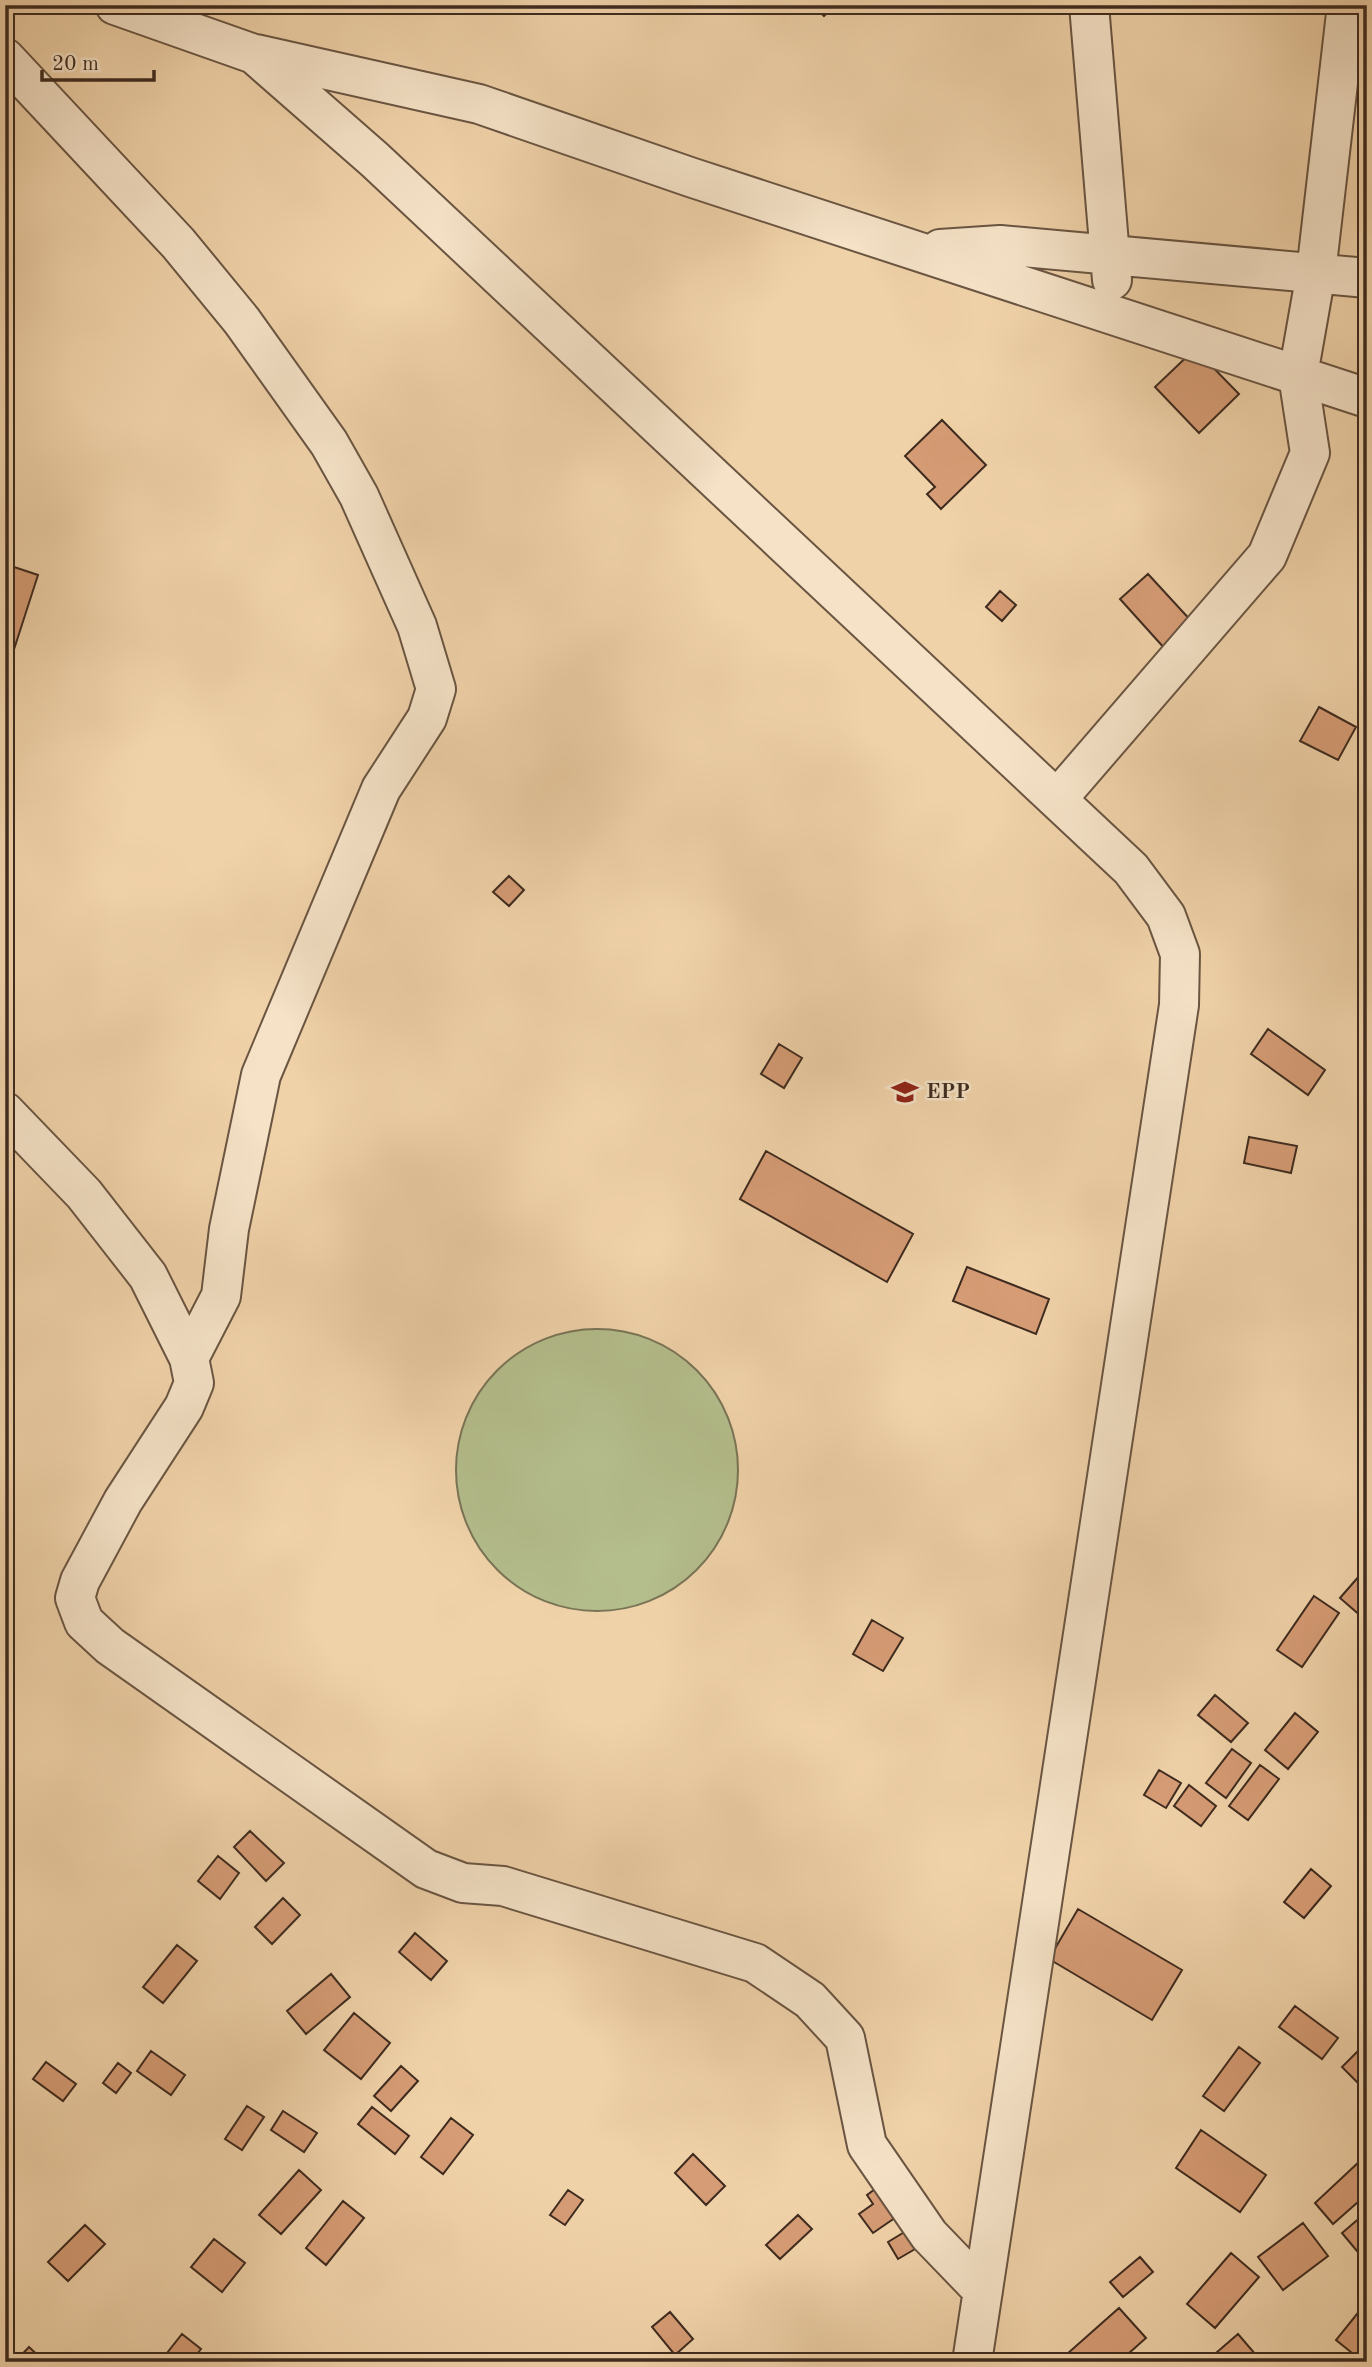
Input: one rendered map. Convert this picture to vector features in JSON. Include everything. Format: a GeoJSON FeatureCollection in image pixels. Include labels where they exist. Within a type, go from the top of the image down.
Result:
{"type":"FeatureCollection","features":[{"type":"Feature","properties":{"kind":"street"},"geometry":{"type":"LineString","coordinates":[[115,5],[254,54],[479,104],[690,177],[1114,313],[1367,398]]}},
{"type":"Feature","properties":{"kind":"street"},"geometry":{"type":"LineString","coordinates":[[1089,5],[1114,313]]}},
{"type":"Feature","properties":{"kind":"street"},"geometry":{"type":"LineString","coordinates":[[1058,798],[1267,556],[1310,453],[1298,375],[1316,273],[1347,5]]}},
{"type":"Feature","properties":{"kind":"street"},"geometry":{"type":"LineString","coordinates":[[254,54],[374,160],[1058,798],[1131,869],[1166,916],[1180,954],[1180,1005],[972,2362]]}},
{"type":"Feature","properties":{"kind":"street"},"geometry":{"type":"LineString","coordinates":[[5,58],[178,243],[242,321],[329,443],[359,496],[417,626],[430,661],[436,689],[427,718],[381,789],[261,1074],[229,1228],[221,1296],[190,1358]]}},
{"type":"Feature","properties":{"kind":"street"},"geometry":{"type":"LineString","coordinates":[[920,250],[1000,245],[1367,278]]}},
{"type":"Feature","properties":{"kind":"street"},"geometry":{"type":"LineString","coordinates":[[5,1112],[84,1194],[148,1276],[190,1358],[194,1383],[184,1407],[123,1501],[80,1581],[75,1598],[84,1622],[110,1646],[426,1868],[463,1883],[503,1886],[755,1963],[810,2000],[845,2038],[867,2145],[929,2235],[983,2291]]}},
{"type":"Feature","properties":{"kind":"green space"},"geometry":{"type":"Polygon","coordinates":[[[597,1329],[624,1332],[651,1340],[686,1361],[706,1381],[721,1404],[732,1429],[738,1470],[735,1497],[727,1524],[706,1559],[686,1579],[663,1594],[638,1605],[597,1611],[570,1608],[543,1600],[508,1579],[488,1559],[473,1536],[462,1511],[456,1470],[459,1443],[467,1416],[488,1381],[508,1361],[531,1346],[556,1335],[597,1329]]]}},
{"type":"Feature","properties":{"kind":"building"},"geometry":{"type":"Polygon","coordinates":[[[813,5],[835,5],[824,16],[813,5]]]}},
{"type":"Feature","properties":{"kind":"building"},"geometry":{"type":"Polygon","coordinates":[[[1195,349],[1239,394],[1199,433],[1155,387],[1195,349]]]}},
{"type":"Feature","properties":{"kind":"building"},"geometry":{"type":"Polygon","coordinates":[[[942,420],[986,465],[941,509],[927,494],[935,487],[905,456],[942,420]]]}},
{"type":"Feature","properties":{"kind":"building"},"geometry":{"type":"Polygon","coordinates":[[[5,564],[38,575],[7,671],[5,671],[5,564]]]}},
{"type":"Feature","properties":{"kind":"building"},"geometry":{"type":"Polygon","coordinates":[[[1148,574],[1194,624],[1166,650],[1120,599],[1148,574]]]}},
{"type":"Feature","properties":{"kind":"building"},"geometry":{"type":"Polygon","coordinates":[[[1000,591],[1016,605],[1002,621],[986,607],[1000,591]]]}},
{"type":"Feature","properties":{"kind":"building"},"geometry":{"type":"Polygon","coordinates":[[[1319,707],[1356,727],[1338,760],[1300,741],[1319,707]]]}},
{"type":"Feature","properties":{"kind":"building"},"geometry":{"type":"Polygon","coordinates":[[[509,876],[524,890],[509,906],[493,892],[509,876]]]}},
{"type":"Feature","properties":{"kind":"building"},"geometry":{"type":"Polygon","coordinates":[[[1268,1029],[1325,1070],[1308,1095],[1251,1054],[1268,1029]]]}},
{"type":"Feature","properties":{"kind":"building"},"geometry":{"type":"Polygon","coordinates":[[[779,1044],[802,1058],[784,1088],[761,1074],[779,1044]]]}},
{"type":"Feature","properties":{"kind":"building"},"geometry":{"type":"Polygon","coordinates":[[[1249,1137],[1297,1146],[1291,1173],[1244,1163],[1249,1137]]]}},
{"type":"Feature","properties":{"kind":"building"},"geometry":{"type":"Polygon","coordinates":[[[766,1151],[913,1234],[887,1282],[740,1199],[766,1151]]]}},
{"type":"Feature","properties":{"kind":"building"},"geometry":{"type":"Polygon","coordinates":[[[967,1267],[1049,1299],[1036,1334],[953,1301],[967,1267]]]}},
{"type":"Feature","properties":{"kind":"building"},"geometry":{"type":"Polygon","coordinates":[[[1367,1567],[1367,1611],[1362,1617],[1340,1598],[1367,1567]]]}},
{"type":"Feature","properties":{"kind":"building"},"geometry":{"type":"Polygon","coordinates":[[[1314,1596],[1339,1613],[1302,1667],[1277,1650],[1314,1596]]]}},
{"type":"Feature","properties":{"kind":"building"},"geometry":{"type":"Polygon","coordinates":[[[872,1620],[903,1638],[883,1671],[853,1654],[872,1620]]]}},
{"type":"Feature","properties":{"kind":"building"},"geometry":{"type":"Polygon","coordinates":[[[1215,1695],[1248,1723],[1231,1742],[1198,1715],[1215,1695]]]}},
{"type":"Feature","properties":{"kind":"building"},"geometry":{"type":"Polygon","coordinates":[[[1295,1713],[1318,1732],[1288,1769],[1265,1750],[1295,1713]]]}},
{"type":"Feature","properties":{"kind":"building"},"geometry":{"type":"Polygon","coordinates":[[[1232,1749],[1251,1763],[1226,1798],[1206,1783],[1232,1749]]]}},
{"type":"Feature","properties":{"kind":"building"},"geometry":{"type":"Polygon","coordinates":[[[1260,1765],[1279,1779],[1248,1820],[1229,1806],[1260,1765]]]}},
{"type":"Feature","properties":{"kind":"building"},"geometry":{"type":"Polygon","coordinates":[[[1159,1770],[1181,1783],[1166,1808],[1144,1795],[1159,1770]]]}},
{"type":"Feature","properties":{"kind":"building"},"geometry":{"type":"Polygon","coordinates":[[[1189,1785],[1216,1806],[1201,1826],[1174,1806],[1189,1785]]]}},
{"type":"Feature","properties":{"kind":"building"},"geometry":{"type":"Polygon","coordinates":[[[250,1831],[284,1863],[266,1881],[234,1847],[250,1831]]]}},
{"type":"Feature","properties":{"kind":"building"},"geometry":{"type":"Polygon","coordinates":[[[218,1856],[239,1873],[220,1899],[198,1881],[218,1856]]]}},
{"type":"Feature","properties":{"kind":"building"},"geometry":{"type":"Polygon","coordinates":[[[1311,1869],[1331,1886],[1304,1918],[1284,1902],[1311,1869]]]}},
{"type":"Feature","properties":{"kind":"building"},"geometry":{"type":"Polygon","coordinates":[[[283,1898],[300,1915],[272,1944],[255,1927],[283,1898]]]}},
{"type":"Feature","properties":{"kind":"building"},"geometry":{"type":"Polygon","coordinates":[[[1078,1909],[1182,1970],[1152,2020],[1049,1959],[1078,1909]]]}},
{"type":"Feature","properties":{"kind":"building"},"geometry":{"type":"Polygon","coordinates":[[[415,1933],[447,1961],[431,1980],[399,1952],[415,1933]]]}},
{"type":"Feature","properties":{"kind":"building"},"geometry":{"type":"Polygon","coordinates":[[[177,1945],[197,1961],[163,2003],[143,1987],[177,1945]]]}},
{"type":"Feature","properties":{"kind":"building"},"geometry":{"type":"Polygon","coordinates":[[[331,1974],[350,1997],[306,2034],[287,2011],[331,1974]]]}},
{"type":"Feature","properties":{"kind":"building"},"geometry":{"type":"Polygon","coordinates":[[[1295,2006],[1338,2038],[1322,2059],[1279,2027],[1295,2006]]]}},
{"type":"Feature","properties":{"kind":"building"},"geometry":{"type":"Polygon","coordinates":[[[354,2013],[390,2043],[361,2079],[324,2050],[354,2013]]]}},
{"type":"Feature","properties":{"kind":"building"},"geometry":{"type":"Polygon","coordinates":[[[1239,2047],[1260,2063],[1224,2111],[1203,2096],[1239,2047]]]}},
{"type":"Feature","properties":{"kind":"building"},"geometry":{"type":"Polygon","coordinates":[[[151,2051],[185,2075],[171,2095],[137,2071],[151,2051]]]}},
{"type":"Feature","properties":{"kind":"building"},"geometry":{"type":"Polygon","coordinates":[[[1358,2051],[1367,2060],[1367,2092],[1342,2067],[1358,2051]]]}},
{"type":"Feature","properties":{"kind":"building"},"geometry":{"type":"Polygon","coordinates":[[[46,2062],[76,2084],[63,2101],[33,2079],[46,2062]]]}},
{"type":"Feature","properties":{"kind":"building"},"geometry":{"type":"Polygon","coordinates":[[[118,2063],[131,2073],[116,2093],[103,2083],[118,2063]]]}},
{"type":"Feature","properties":{"kind":"building"},"geometry":{"type":"Polygon","coordinates":[[[401,2066],[418,2081],[391,2111],[374,2096],[401,2066]]]}},
{"type":"Feature","properties":{"kind":"building"},"geometry":{"type":"Polygon","coordinates":[[[247,2106],[264,2117],[242,2150],[225,2139],[247,2106]]]}},
{"type":"Feature","properties":{"kind":"building"},"geometry":{"type":"Polygon","coordinates":[[[372,2107],[409,2136],[395,2154],[358,2124],[372,2107]]]}},
{"type":"Feature","properties":{"kind":"building"},"geometry":{"type":"Polygon","coordinates":[[[283,2111],[317,2133],[304,2152],[271,2130],[283,2111]]]}},
{"type":"Feature","properties":{"kind":"building"},"geometry":{"type":"Polygon","coordinates":[[[451,2118],[473,2135],[443,2174],[421,2157],[451,2118]]]}},
{"type":"Feature","properties":{"kind":"building"},"geometry":{"type":"Polygon","coordinates":[[[1201,2130],[1266,2175],[1240,2212],[1176,2168],[1201,2130]]]}},
{"type":"Feature","properties":{"kind":"building"},"geometry":{"type":"Polygon","coordinates":[[[693,2154],[725,2186],[706,2205],[675,2173],[693,2154]]]}},
{"type":"Feature","properties":{"kind":"building"},"geometry":{"type":"Polygon","coordinates":[[[1360,2161],[1367,2168],[1367,2194],[1333,2224],[1315,2203],[1360,2161]]]}},
{"type":"Feature","properties":{"kind":"building"},"geometry":{"type":"Polygon","coordinates":[[[299,2170],[321,2190],[281,2234],[259,2215],[299,2170]]]}},
{"type":"Feature","properties":{"kind":"building"},"geometry":{"type":"Polygon","coordinates":[[[882,2184],[902,2213],[873,2233],[859,2214],[873,2204],[867,2195],[882,2184]]]}},
{"type":"Feature","properties":{"kind":"building"},"geometry":{"type":"Polygon","coordinates":[[[568,2190],[583,2200],[565,2225],[550,2215],[568,2190]]]}},
{"type":"Feature","properties":{"kind":"building"},"geometry":{"type":"Polygon","coordinates":[[[343,2201],[364,2218],[326,2265],[306,2248],[343,2201]]]}},
{"type":"Feature","properties":{"kind":"building"},"geometry":{"type":"Polygon","coordinates":[[[798,2215],[812,2229],[780,2259],[766,2245],[798,2215]]]}},
{"type":"Feature","properties":{"kind":"building"},"geometry":{"type":"Polygon","coordinates":[[[1362,2216],[1367,2222],[1367,2263],[1342,2233],[1362,2216]]]}},
{"type":"Feature","properties":{"kind":"building"},"geometry":{"type":"Polygon","coordinates":[[[1303,2223],[1328,2256],[1283,2290],[1258,2257],[1303,2223]]]}},
{"type":"Feature","properties":{"kind":"building"},"geometry":{"type":"Polygon","coordinates":[[[85,2225],[105,2244],[68,2281],[48,2262],[85,2225]]]}},
{"type":"Feature","properties":{"kind":"building"},"geometry":{"type":"Polygon","coordinates":[[[911,2228],[922,2245],[898,2259],[888,2242],[911,2228]]]}},
{"type":"Feature","properties":{"kind":"building"},"geometry":{"type":"Polygon","coordinates":[[[214,2239],[245,2263],[222,2292],[191,2267],[214,2239]]]}},
{"type":"Feature","properties":{"kind":"building"},"geometry":{"type":"Polygon","coordinates":[[[1231,2253],[1259,2277],[1215,2328],[1187,2304],[1231,2253]]]}},
{"type":"Feature","properties":{"kind":"building"},"geometry":{"type":"Polygon","coordinates":[[[1140,2257],[1153,2272],[1123,2297],[1110,2282],[1140,2257]]]}},
{"type":"Feature","properties":{"kind":"building"},"geometry":{"type":"Polygon","coordinates":[[[1119,2308],[1146,2338],[1119,2362],[1074,2362],[1067,2354],[1119,2308]]]}},
{"type":"Feature","properties":{"kind":"building"},"geometry":{"type":"Polygon","coordinates":[[[670,2312],[693,2339],[675,2355],[652,2327],[670,2312]]]}},
{"type":"Feature","properties":{"kind":"building"},"geometry":{"type":"Polygon","coordinates":[[[1357,2314],[1367,2322],[1367,2346],[1357,2357],[1336,2340],[1357,2314]]]}},
{"type":"Feature","properties":{"kind":"building"},"geometry":{"type":"Polygon","coordinates":[[[182,2334],[201,2349],[191,2362],[160,2362],[182,2334]]]}},
{"type":"Feature","properties":{"kind":"building"},"geometry":{"type":"Polygon","coordinates":[[[1238,2334],[1262,2362],[1212,2362],[1209,2359],[1238,2334]]]}},
{"type":"Feature","properties":{"kind":"building"},"geometry":{"type":"Polygon","coordinates":[[[29,2347],[44,2361],[15,2362],[29,2347]]]}},
{"type":"Feature","properties":{"kind":"place","name":"EPP"},"geometry":{"type":"Point","coordinates":[905,1092]}}]}
